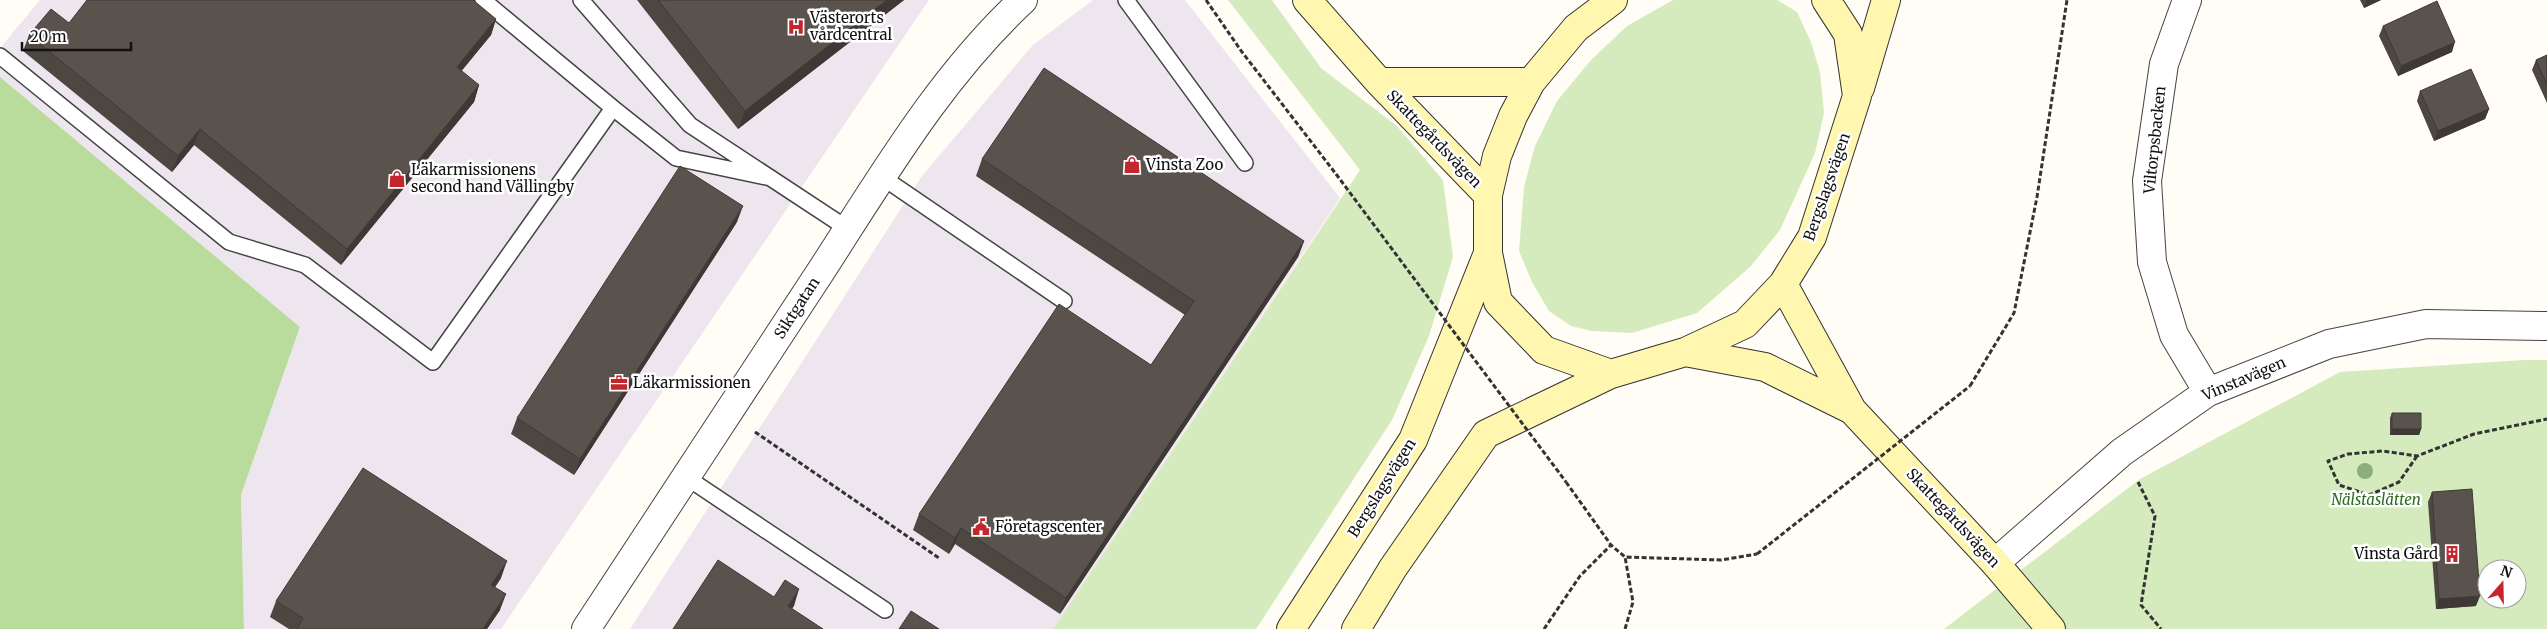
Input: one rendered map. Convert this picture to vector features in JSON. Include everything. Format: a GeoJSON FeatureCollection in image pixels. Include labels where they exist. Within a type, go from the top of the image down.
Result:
{"type":"FeatureCollection","features":[{"type":"Feature","properties":{"kind":"main road","name":"Skattegårdsvägen"},"geometry":{"type":"LineString","coordinates":[[1307,0],[1379,82],[1488,196]]}},
{"type":"Feature","properties":{"kind":"main road","name":"Bergslagsvägen"},"geometry":{"type":"LineString","coordinates":[[1611,374],[1544,350],[1498,302],[1488,254],[1488,196],[1497,156],[1513,116],[1531,82],[1576,28],[1612,0]]}},
{"type":"Feature","properties":{"kind":"main road","name":"Bergslagsvägen"},"geometry":{"type":"LineString","coordinates":[[1826,0],[1848,34],[1857,96]]}},
{"type":"Feature","properties":{"kind":"main road","name":"Bergslagsvägen"},"geometry":{"type":"LineString","coordinates":[[1356,629],[1393,568],[1486,434],[1611,374],[1685,352],[1745,324],[1783,284],[1812,237],[1886,0]]}},
{"type":"Feature","properties":{"kind":"main road","name":"Skattegårdsvägen"},"geometry":{"type":"LineString","coordinates":[[1379,82],[1531,82]]}},
{"type":"Feature","properties":{"kind":"main road","name":"Bergslagsvägen"},"geometry":{"type":"LineString","coordinates":[[1291,629],[1413,440],[1488,254]]}},
{"type":"Feature","properties":{"kind":"main road","name":"Skattegårdsvägen"},"geometry":{"type":"LineString","coordinates":[[1783,284],[1852,410],[1995,563],[2051,629]]}},
{"type":"Feature","properties":{"kind":"main road","name":"Skattegårdsvägen"},"geometry":{"type":"LineString","coordinates":[[1685,352],[1765,367],[1852,410]]}},
{"type":"Feature","properties":{"kind":"street","name":"Siktgatan"},"geometry":{"type":"LineString","coordinates":[[586,629],[882,177],[942,90],[994,27],[1023,0]]}},
{"type":"Feature","properties":{"kind":"street","name":"Viltorpsbacken"},"geometry":{"type":"LineString","coordinates":[[2187,0],[2164,64],[2147,181],[2152,262],[2174,336],[2208,392]]}},
{"type":"Feature","properties":{"kind":"street","name":"Vinstavägen"},"geometry":{"type":"LineString","coordinates":[[1995,563],[2122,452],[2208,392],[2329,344],[2426,324],[2547,326]]}},
{"type":"Feature","properties":{"kind":"lane"},"geometry":{"type":"LineString","coordinates":[[483,0],[676,158],[771,178]]}},
{"type":"Feature","properties":{"kind":"lane"},"geometry":{"type":"LineString","coordinates":[[581,0],[690,125],[848,229]]}},
{"type":"Feature","properties":{"kind":"lane"},"geometry":{"type":"LineString","coordinates":[[1126,0],[1245,163]]}},
{"type":"Feature","properties":{"kind":"lane"},"geometry":{"type":"LineString","coordinates":[[0,56],[230,242],[305,265],[433,362],[613,108]]}},
{"type":"Feature","properties":{"kind":"lane"},"geometry":{"type":"LineString","coordinates":[[882,177],[1064,301]]}},
{"type":"Feature","properties":{"kind":"lane"},"geometry":{"type":"LineString","coordinates":[[686,477],[885,610]]}},
{"type":"Feature","properties":{"kind":"path"},"geometry":{"type":"LineString","coordinates":[[1206,0],[1242,52],[1336,174],[1611,545],[1625,557],[1722,560],[1756,554],[1970,386],[2014,313],[2037,197],[2067,0]]}},
{"type":"Feature","properties":{"kind":"path"},"geometry":{"type":"LineString","coordinates":[[728,413],[939,558]]}},
{"type":"Feature","properties":{"kind":"path"},"geometry":{"type":"LineString","coordinates":[[2417,456],[2399,482],[2369,495],[2339,485],[2328,461],[2348,454],[2383,451],[2417,456],[2474,434],[2547,419]]}},
{"type":"Feature","properties":{"kind":"path"},"geometry":{"type":"LineString","coordinates":[[2122,452],[2155,516],[2141,605],[2161,629]]}},
{"type":"Feature","properties":{"kind":"path"},"geometry":{"type":"LineString","coordinates":[[1544,629],[1580,576],[1611,545]]}},
{"type":"Feature","properties":{"kind":"path"},"geometry":{"type":"LineString","coordinates":[[1625,557],[1633,602],[1625,629]]}},
{"type":"Feature","properties":{"kind":"shaded area"},"geometry":{"type":"Polygon","coordinates":[[[40,0],[929,0],[501,629],[244,629],[241,495],[300,327],[0,77],[0,48],[40,0]]]}},
{"type":"Feature","properties":{"kind":"shaded area"},"geometry":{"type":"Polygon","coordinates":[[[1093,0],[1185,0],[1340,198],[1053,629],[630,629],[922,176],[1033,45],[1093,0]]]}},
{"type":"Feature","properties":{"kind":"green space"},"geometry":{"type":"Polygon","coordinates":[[[1228,0],[1272,0],[1321,68],[1397,126],[1443,180],[1453,257],[1429,336],[1392,420],[1256,629],[1053,629],[1360,170],[1228,0]]]}},
{"type":"Feature","properties":{"kind":"green space"},"geometry":{"type":"Polygon","coordinates":[[[1673,0],[1777,0],[1797,12],[1811,42],[1820,72],[1824,113],[1815,153],[1780,230],[1750,267],[1697,313],[1632,333],[1592,331],[1571,326],[1549,311],[1532,282],[1519,251],[1524,187],[1535,146],[1557,101],[1591,60],[1627,26],[1673,0]]]}},
{"type":"Feature","properties":{"kind":"green space"},"geometry":{"type":"Polygon","coordinates":[[[0,77],[300,327],[241,495],[244,629],[0,629],[0,77]]]}},
{"type":"Feature","properties":{"kind":"green space","name":"Nälstaslätten"},"geometry":{"type":"Polygon","coordinates":[[[2547,360],[2547,629],[1944,629],[2140,479],[2340,372],[2547,360]]]}},
{"type":"Feature","properties":{"kind":"building"},"geometry":{"type":"Polygon","coordinates":[[[87,0],[473,0],[496,19],[457,67],[479,85],[347,249],[200,129],[178,156],[29,35],[51,9],[69,23],[87,0]]]}},
{"type":"Feature","properties":{"kind":"building"},"geometry":{"type":"Polygon","coordinates":[[[658,0],[887,0],[745,111],[658,0]]]}},
{"type":"Feature","properties":{"kind":"building"},"geometry":{"type":"Polygon","coordinates":[[[2437,1],[2455,42],[2401,66],[2383,26],[2437,1]]]}},
{"type":"Feature","properties":{"kind":"building"},"geometry":{"type":"Polygon","coordinates":[[[2547,55],[2547,85],[2536,60],[2547,55]]]}},
{"type":"Feature","properties":{"kind":"building"},"geometry":{"type":"Polygon","coordinates":[[[1044,68],[1304,241],[1066,598],[961,528],[955,538],[919,514],[1059,304],[1151,365],[1194,301],[982,159],[1044,68]]]}},
{"type":"Feature","properties":{"kind":"building"},"geometry":{"type":"Polygon","coordinates":[[[2471,69],[2489,109],[2438,131],[2420,91],[2471,69]]]}},
{"type":"Feature","properties":{"kind":"building"},"geometry":{"type":"Polygon","coordinates":[[[680,166],[743,206],[580,459],[517,418],[680,166]]]}},
{"type":"Feature","properties":{"kind":"building"},"geometry":{"type":"Polygon","coordinates":[[[2392,413],[2421,413],[2421,429],[2392,429],[2392,413]]]}},
{"type":"Feature","properties":{"kind":"building"},"geometry":{"type":"Polygon","coordinates":[[[363,468],[507,561],[491,585],[506,594],[483,629],[297,629],[303,618],[276,601],[363,468]]]}},
{"type":"Feature","properties":{"kind":"building","name":"Vinsta Gård"},"geometry":{"type":"Polygon","coordinates":[[[2472,489],[2477,559],[2477,596],[2439,599],[2432,492],[2472,489]]]}},
{"type":"Feature","properties":{"kind":"building"},"geometry":{"type":"Polygon","coordinates":[[[718,560],[774,597],[785,580],[799,589],[788,606],[823,629],[673,629],[718,560]]]}},
{"type":"Feature","properties":{"kind":"building"},"geometry":{"type":"Polygon","coordinates":[[[911,611],[939,629],[899,629],[911,611]]]}},
{"type":"Feature","properties":{"kind":"place","name":"Västerorts vårdcentral"},"geometry":{"type":"Point","coordinates":[796,27]}},
{"type":"Feature","properties":{"kind":"place","name":"Vinsta Zoo"},"geometry":{"type":"Point","coordinates":[1132,165]}},
{"type":"Feature","properties":{"kind":"place","name":"Läkarmissionens second hand Vällingby"},"geometry":{"type":"Point","coordinates":[397,179]}},
{"type":"Feature","properties":{"kind":"place","name":"Läkarmissionen"},"geometry":{"type":"Point","coordinates":[619,383]}},
{"type":"Feature","properties":{"kind":"place","name":"Företagscenter"},"geometry":{"type":"Point","coordinates":[981,527]}},
{"type":"Feature","properties":{"kind":"place","name":"Vinsta Gård"},"geometry":{"type":"Point","coordinates":[2452,554]}}]}
